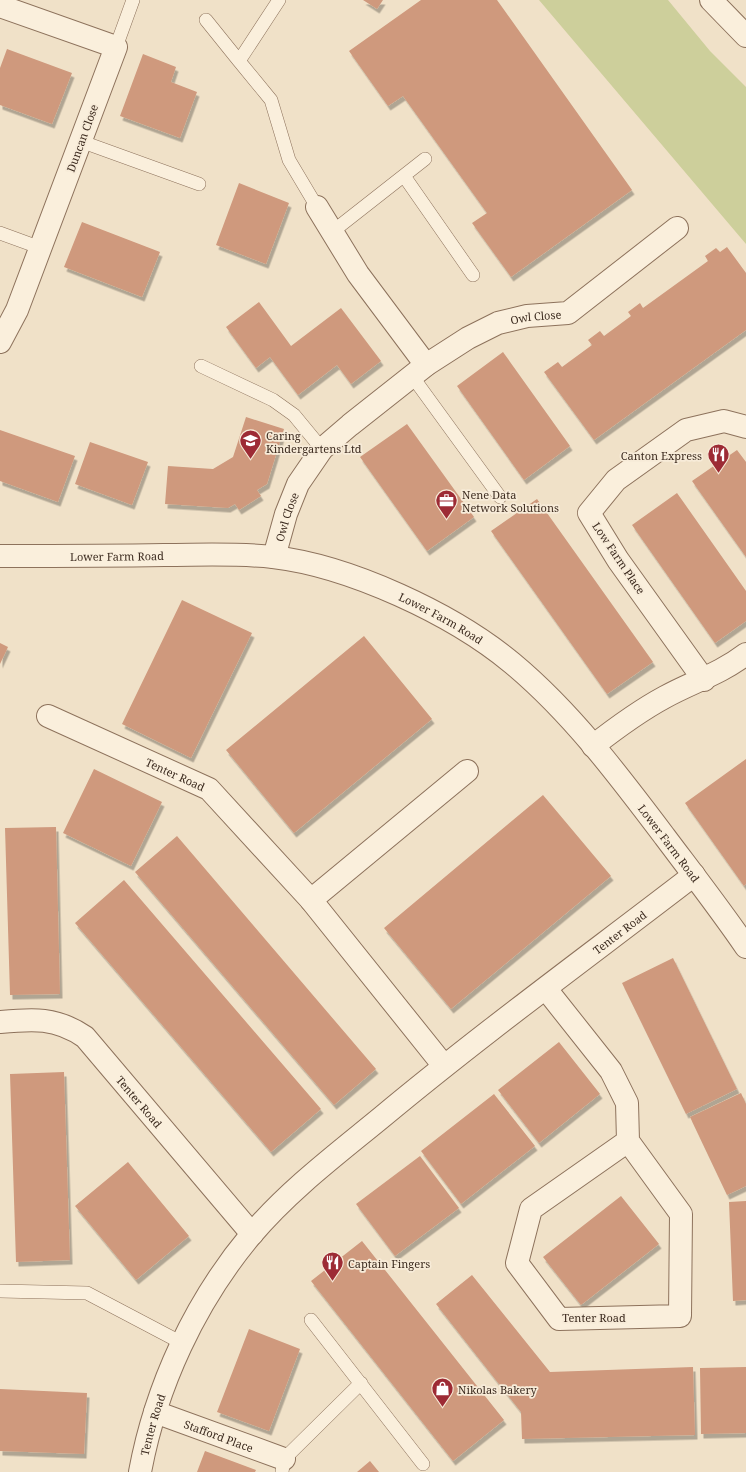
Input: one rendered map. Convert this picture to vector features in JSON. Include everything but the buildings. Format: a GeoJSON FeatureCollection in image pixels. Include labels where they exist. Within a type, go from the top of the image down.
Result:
{"type":"FeatureCollection","features":[{"type":"Feature","properties":{"kind":"street"},"geometry":{"type":"LineString","coordinates":[[710,0],[746,36]]}},
{"type":"Feature","properties":{"kind":"street"},"geometry":{"type":"LineString","coordinates":[[0,6],[116,46]]}},
{"type":"Feature","properties":{"kind":"street","name":"Duncan Close"},"geometry":{"type":"LineString","coordinates":[[0,342],[17,310],[116,46]]}},
{"type":"Feature","properties":{"kind":"street"},"geometry":{"type":"LineString","coordinates":[[316,207],[419,371]]}},
{"type":"Feature","properties":{"kind":"street","name":"Owl Close"},"geometry":{"type":"LineString","coordinates":[[274,557],[286,514],[298,484],[322,449],[419,371],[468,338],[498,323],[527,316],[568,313],[676,228]]}},
{"type":"Feature","properties":{"kind":"street","name":"Low Farm Place"},"geometry":{"type":"LineString","coordinates":[[704,680],[618,560],[589,514],[616,480],[686,430],[724,421],[746,427]]}},
{"type":"Feature","properties":{"kind":"street","name":"Lower Farm Road"},"geometry":{"type":"LineString","coordinates":[[0,556],[226,555],[274,557],[323,568],[383,588],[428,609],[470,634],[512,662],[547,695],[593,746],[642,806],[746,947]]}},
{"type":"Feature","properties":{"kind":"street"},"geometry":{"type":"LineString","coordinates":[[593,746],[632,717],[665,697],[704,680],[746,654]]}},
{"type":"Feature","properties":{"kind":"street","name":"Tenter Road"},"geometry":{"type":"LineString","coordinates":[[48,716],[209,789],[311,900],[444,1066]]}},
{"type":"Feature","properties":{"kind":"street"},"geometry":{"type":"LineString","coordinates":[[311,900],[467,771]]}},
{"type":"Feature","properties":{"kind":"street","name":"Tenter Road"},"geometry":{"type":"LineString","coordinates":[[140,1472],[155,1412],[182,1344],[220,1278],[252,1234],[301,1184],[444,1066],[694,875]]}},
{"type":"Feature","properties":{"kind":"street"},"geometry":{"type":"LineString","coordinates":[[546,989],[611,1071],[627,1103],[628,1141]]}},
{"type":"Feature","properties":{"kind":"street","name":"Tenter Road"},"geometry":{"type":"LineString","coordinates":[[0,1022],[32,1019],[58,1022],[72,1028],[85,1037],[252,1234]]}},
{"type":"Feature","properties":{"kind":"street","name":"Tenter Road"},"geometry":{"type":"LineString","coordinates":[[628,1141],[681,1214],[680,1316],[559,1319],[517,1263],[531,1209],[628,1141]]}},
{"type":"Feature","properties":{"kind":"street","name":"Stafford Place"},"geometry":{"type":"LineString","coordinates":[[155,1412],[283,1465]]}},
{"type":"Feature","properties":{"kind":"lane"},"geometry":{"type":"LineString","coordinates":[[116,46],[133,0]]}},
{"type":"Feature","properties":{"kind":"lane"},"geometry":{"type":"LineString","coordinates":[[239,61],[279,0]]}},
{"type":"Feature","properties":{"kind":"lane"},"geometry":{"type":"LineString","coordinates":[[206,20],[271,100],[288,160],[316,207]]}},
{"type":"Feature","properties":{"kind":"lane"},"geometry":{"type":"LineString","coordinates":[[80,141],[199,184]]}},
{"type":"Feature","properties":{"kind":"lane"},"geometry":{"type":"LineString","coordinates":[[332,232],[425,159]]}},
{"type":"Feature","properties":{"kind":"lane"},"geometry":{"type":"LineString","coordinates":[[404,176],[473,275]]}},
{"type":"Feature","properties":{"kind":"lane"},"geometry":{"type":"LineString","coordinates":[[0,233],[41,248]]}},
{"type":"Feature","properties":{"kind":"lane"},"geometry":{"type":"LineString","coordinates":[[202,366],[273,400],[294,415],[322,449]]}},
{"type":"Feature","properties":{"kind":"lane"},"geometry":{"type":"LineString","coordinates":[[419,371],[500,497]]}},
{"type":"Feature","properties":{"kind":"lane"},"geometry":{"type":"LineString","coordinates":[[0,1291],[87,1293],[182,1344]]}},
{"type":"Feature","properties":{"kind":"lane"},"geometry":{"type":"LineString","coordinates":[[311,1320],[424,1464]]}},
{"type":"Feature","properties":{"kind":"lane"},"geometry":{"type":"LineString","coordinates":[[283,1465],[361,1383]]}},
{"type":"Feature","properties":{"kind":"green space"},"geometry":{"type":"Polygon","coordinates":[[[539,0],[668,0],[710,51],[746,87],[746,244],[539,0]]]}},
{"type":"Feature","properties":{"kind":"place","name":"Caring Kindergartens Ltd"},"geometry":{"type":"Point","coordinates":[250,460]}},
{"type":"Feature","properties":{"kind":"place","name":"Canton Express"},"geometry":{"type":"Point","coordinates":[718,474]}},
{"type":"Feature","properties":{"kind":"place","name":"Nene Data Network Solutions"},"geometry":{"type":"Point","coordinates":[447,520]}},
{"type":"Feature","properties":{"kind":"place","name":"Captain Fingers"},"geometry":{"type":"Point","coordinates":[332,1282]}},
{"type":"Feature","properties":{"kind":"place","name":"Nikolas Bakery"},"geometry":{"type":"Point","coordinates":[443,1408]}}]}
